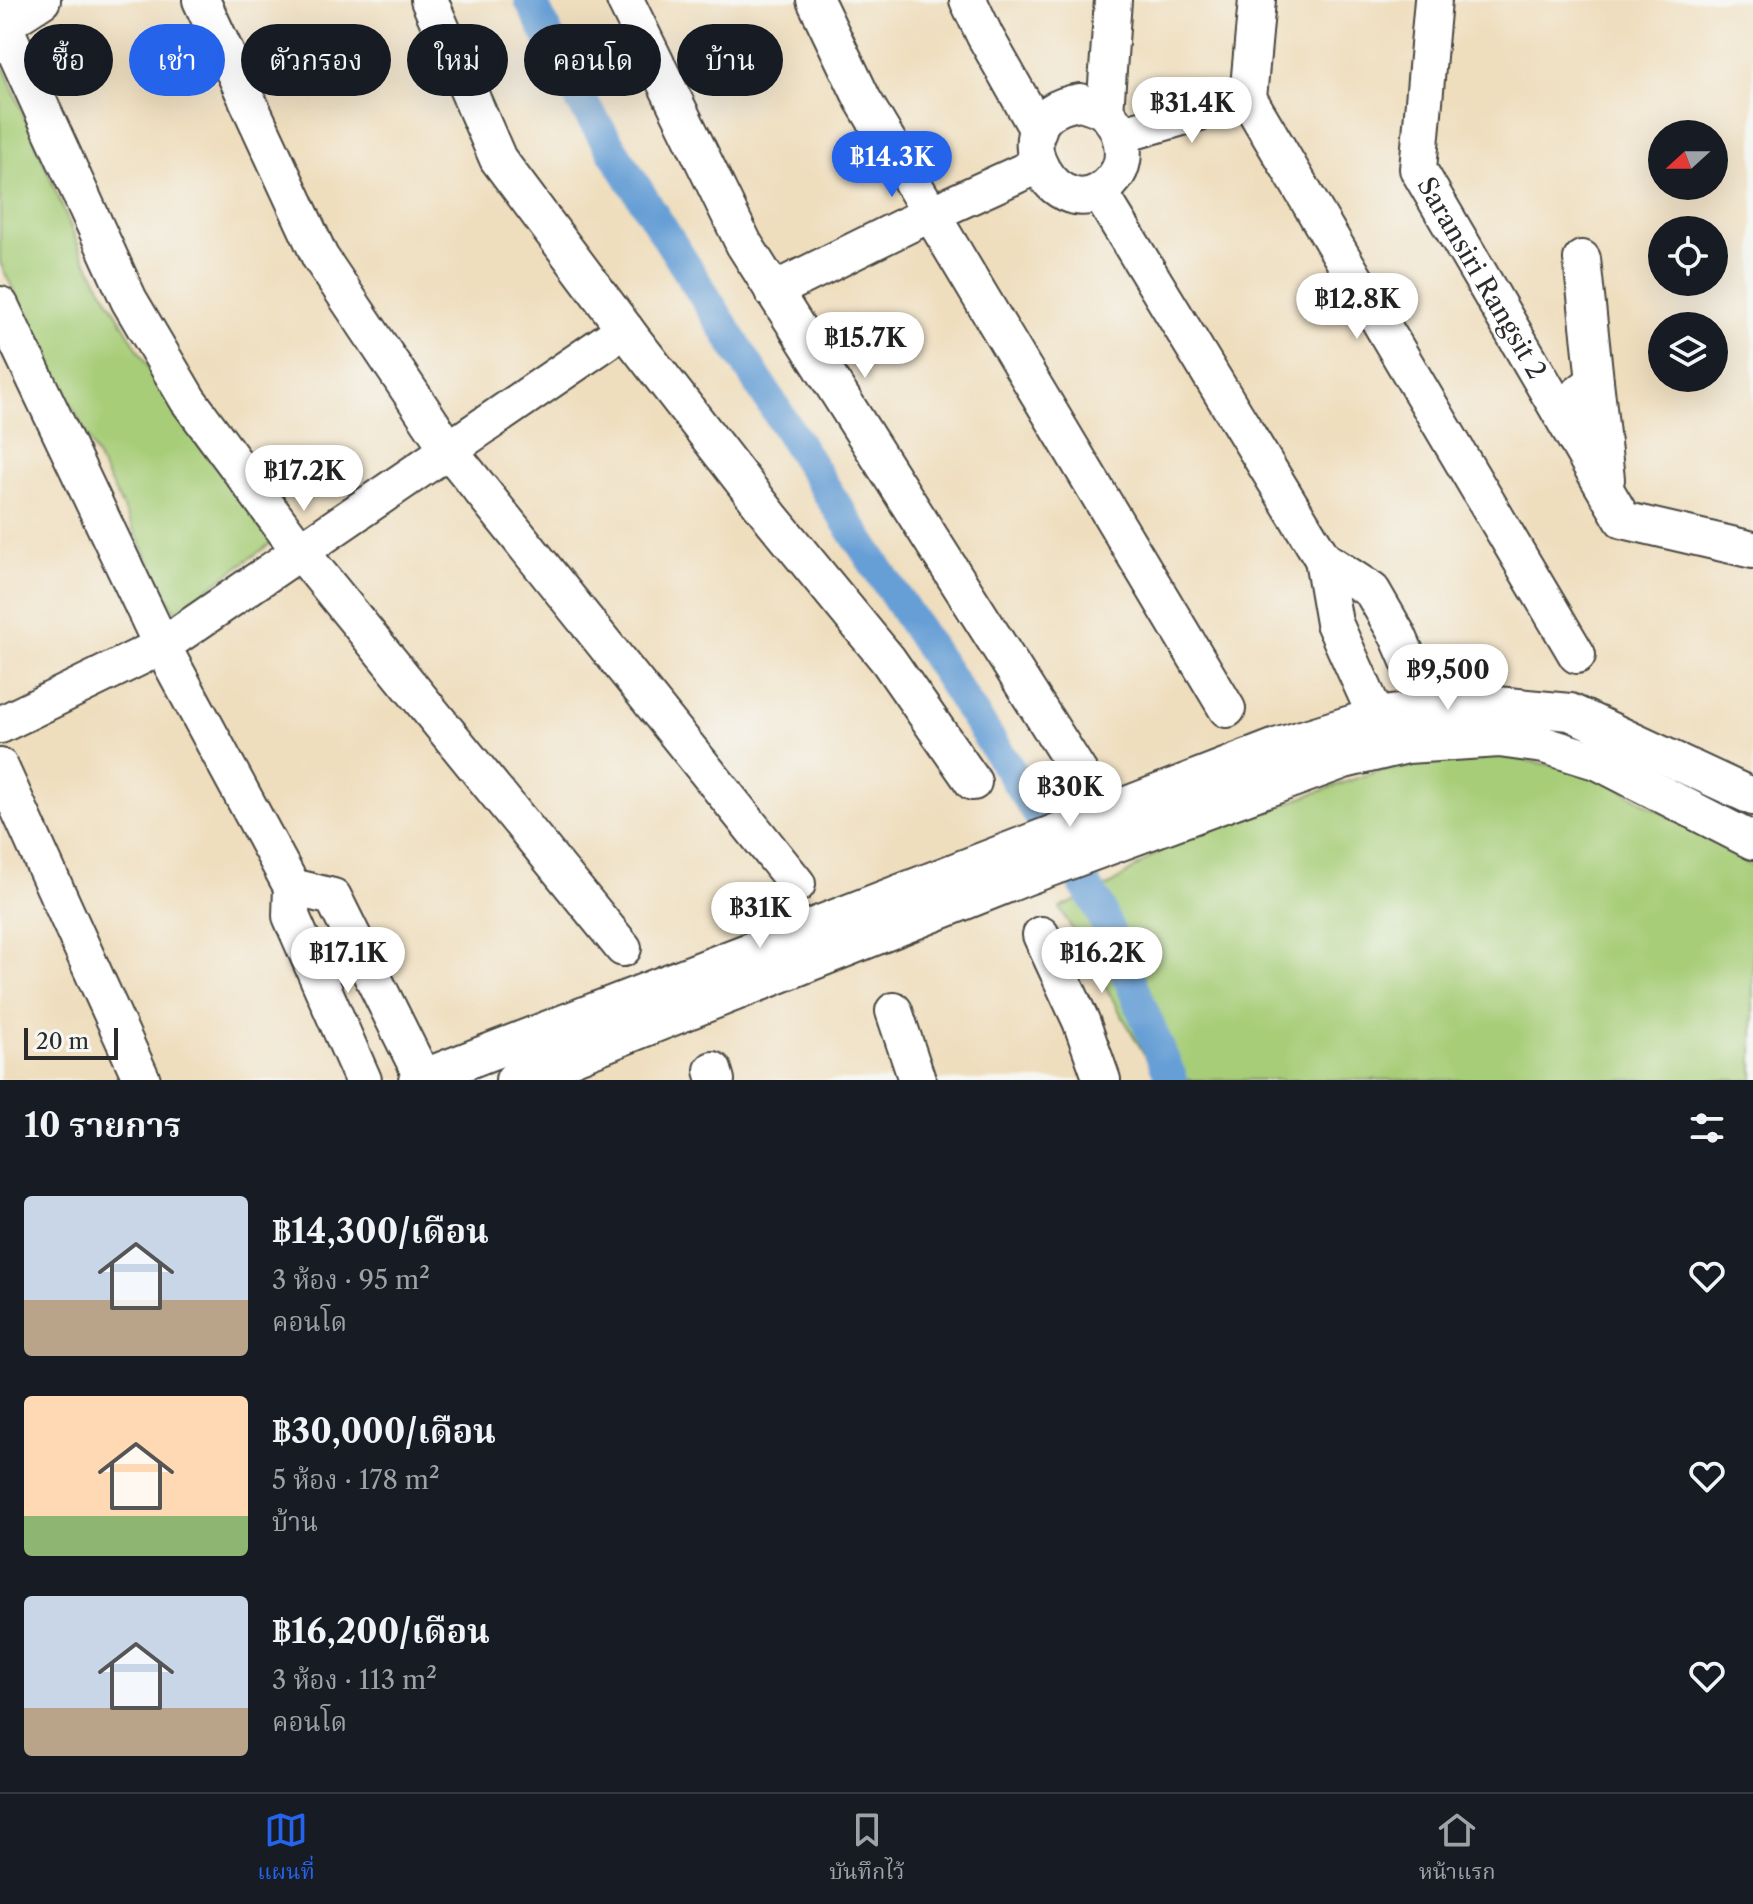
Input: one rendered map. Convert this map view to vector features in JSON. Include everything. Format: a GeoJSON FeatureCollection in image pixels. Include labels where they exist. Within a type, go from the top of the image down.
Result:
{"type":"FeatureCollection","features":[{"type":"Feature","properties":{"kind":"street"},"geometry":{"type":"LineString","coordinates":[[42,0],[1,17],[129,300],[188,400],[300,551],[623,948]]}},
{"type":"Feature","properties":{"kind":"street"},"geometry":{"type":"LineString","coordinates":[[201,0],[320,257],[449,450],[797,884]]}},
{"type":"Feature","properties":{"kind":"street"},"geometry":{"type":"LineString","coordinates":[[429,0],[498,159],[763,508],[888,660],[973,782]]}},
{"type":"Feature","properties":{"kind":"street"},"geometry":{"type":"LineString","coordinates":[[625,0],[744,244],[1080,774]]}},
{"type":"Feature","properties":{"kind":"street"},"geometry":{"type":"LineString","coordinates":[[815,0],[863,100],[1227,709]]}},
{"type":"Feature","properties":{"kind":"street"},"geometry":{"type":"LineString","coordinates":[[968,0],[1053,185],[1071,195],[1092,196],[1100,193],[1117,176],[1122,164],[1113,123],[1113,0]]}},
{"type":"Feature","properties":{"kind":"street"},"geometry":{"type":"LineString","coordinates":[[1257,0],[1248,98],[1577,655]]}},
{"type":"Feature","properties":{"kind":"street","name":"Saransiri Rangsit 2"},"geometry":{"type":"LineString","coordinates":[[1433,0],[1418,169],[1623,520],[1753,550]]}},
{"type":"Feature","properties":{"kind":"street"},"geometry":{"type":"LineString","coordinates":[[773,291],[930,214],[1038,148],[1056,108],[1080,102],[1113,123],[1248,98]]}},
{"type":"Feature","properties":{"kind":"street"},"geometry":{"type":"LineString","coordinates":[[1100,193],[1323,559],[1334,623],[1384,733],[1407,745],[1499,739],[1544,745],[1599,762],[1753,841]]}},
{"type":"Feature","properties":{"kind":"street"},"geometry":{"type":"LineString","coordinates":[[1582,259],[1607,492]]}},
{"type":"Feature","properties":{"kind":"street"},"geometry":{"type":"LineString","coordinates":[[0,305],[162,646],[292,887],[291,916],[363,1080]]}},
{"type":"Feature","properties":{"kind":"street"},"geometry":{"type":"LineString","coordinates":[[0,725],[162,646],[625,329]]}},
{"type":"Feature","properties":{"kind":"street","name":"Saransiri Rangsit 2"},"geometry":{"type":"LineString","coordinates":[[1559,410],[1595,381]]}},
{"type":"Feature","properties":{"kind":"street"},"geometry":{"type":"LineString","coordinates":[[1323,559],[1372,591],[1398,636],[1444,743]]}},
{"type":"Feature","properties":{"kind":"street"},"geometry":{"type":"LineString","coordinates":[[292,887],[333,897],[422,1079],[1124,823],[1279,746],[1384,733],[1431,708],[1497,705],[1570,712],[1753,797]]}},
{"type":"Feature","properties":{"kind":"street"},"geometry":{"type":"LineString","coordinates":[[0,767],[142,1080]]}},
{"type":"Feature","properties":{"kind":"street"},"geometry":{"type":"LineString","coordinates":[[514,1080],[1023,861]]}},
{"type":"Feature","properties":{"kind":"street"},"geometry":{"type":"LineString","coordinates":[[1041,935],[1081,1021],[1102,1080]]}},
{"type":"Feature","properties":{"kind":"street"},"geometry":{"type":"LineString","coordinates":[[894,1011],[917,1080]]}},
{"type":"Feature","properties":{"kind":"green space"},"geometry":{"type":"Polygon","coordinates":[[[0,58],[82,254],[181,423],[274,541],[175,612],[0,263],[0,58]]]}},
{"type":"Feature","properties":{"kind":"green space"},"geometry":{"type":"Polygon","coordinates":[[[1493,754],[1596,774],[1753,867],[1753,1080],[1159,1080],[1060,908],[1112,884],[1169,845],[1377,771],[1493,754]]]}},
{"type":"Feature","properties":{"kind":"waterway"},"geometry":{"type":"LineString","coordinates":[[530,0],[579,97],[832,499],[1097,903],[1172,1080]]}}]}
